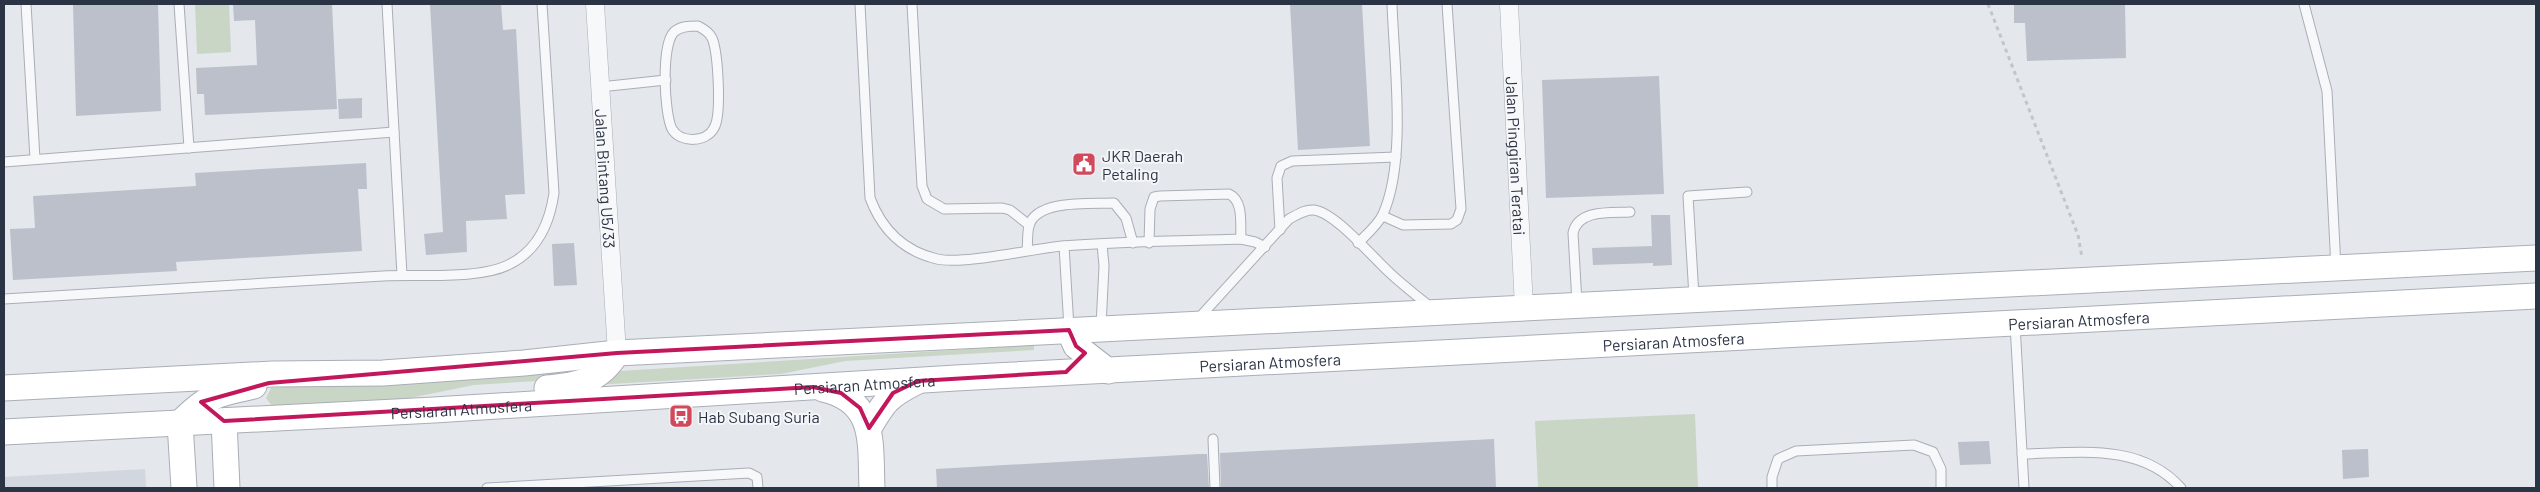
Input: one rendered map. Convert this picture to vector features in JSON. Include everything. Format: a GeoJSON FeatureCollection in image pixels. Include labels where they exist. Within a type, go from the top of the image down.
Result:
{"type":"FeatureCollection","features":[{"type":"Feature","properties":{"kind":"street","name":"Jalan Bintang U5/33"},"geometry":{"type":"LineString","coordinates":[[596,4],[617,353]]}},
{"type":"Feature","properties":{"kind":"street","name":"Jalan Pinggiran Teratai"},"geometry":{"type":"LineString","coordinates":[[1509,4],[1524,308]]}},
{"type":"Feature","properties":{"kind":"street"},"geometry":{"type":"LineString","coordinates":[[184,488],[180,423],[201,402],[224,392],[269,383],[383,373],[524,364],[617,353],[2536,258]]}},
{"type":"Feature","properties":{"kind":"street","name":"Persiaran Atmosfera"},"geometry":{"type":"LineString","coordinates":[[4,432],[434,410],[1066,372],[2536,296]]}},
{"type":"Feature","properties":{"kind":"street"},"geometry":{"type":"LineString","coordinates":[[1066,372],[1097,339],[1101,329]]}},
{"type":"Feature","properties":{"kind":"street"},"geometry":{"type":"LineString","coordinates":[[1069,330],[1076,346],[1108,370]]}},
{"type":"Feature","properties":{"kind":"street"},"geometry":{"type":"LineString","coordinates":[[434,410],[491,395],[580,384],[598,374],[617,353]]}},
{"type":"Feature","properties":{"kind":"street"},"geometry":{"type":"LineString","coordinates":[[4,388],[273,374],[383,373]]}},
{"type":"Feature","properties":{"kind":"street"},"geometry":{"type":"LineString","coordinates":[[869,428],[882,406],[893,393],[918,381]]}},
{"type":"Feature","properties":{"kind":"street"},"geometry":{"type":"LineString","coordinates":[[814,387],[841,393],[860,408],[869,428],[872,488]]}},
{"type":"Feature","properties":{"kind":"street"},"geometry":{"type":"LineString","coordinates":[[4,388],[125,390],[176,394],[201,402],[224,421],[227,488]]}},
{"type":"Feature","properties":{"kind":"lane"},"geometry":{"type":"LineString","coordinates":[[26,4],[35,159]]}},
{"type":"Feature","properties":{"kind":"lane"},"geometry":{"type":"LineString","coordinates":[[179,4],[189,148]]}},
{"type":"Feature","properties":{"kind":"lane"},"geometry":{"type":"LineString","coordinates":[[387,4],[402,275]]}},
{"type":"Feature","properties":{"kind":"lane"},"geometry":{"type":"LineString","coordinates":[[4,299],[402,275],[486,272],[510,264],[528,250],[541,236],[551,212],[554,193],[542,4]]}},
{"type":"Feature","properties":{"kind":"lane"},"geometry":{"type":"LineString","coordinates":[[860,4],[870,198],[876,213],[888,233],[915,251],[938,260],[970,258],[1064,246],[1102,244],[1241,239],[1265,247]]}},
{"type":"Feature","properties":{"kind":"lane"},"geometry":{"type":"LineString","coordinates":[[912,4],[922,186],[927,199],[944,209],[1002,208],[1010,210],[1029,225]]}},
{"type":"Feature","properties":{"kind":"lane"},"geometry":{"type":"LineString","coordinates":[[1358,243],[1383,216],[1392,186],[1396,157],[1392,4]]}},
{"type":"Feature","properties":{"kind":"lane"},"geometry":{"type":"LineString","coordinates":[[1383,216],[1403,224],[1451,224],[1457,220],[1461,210],[1447,4]]}},
{"type":"Feature","properties":{"kind":"lane"},"geometry":{"type":"LineString","coordinates":[[2304,4],[2327,91],[2336,268]]}},
{"type":"Feature","properties":{"kind":"lane"},"geometry":{"type":"LineString","coordinates":[[698,26],[706,30],[716,51],[717,117],[714,128],[710,133],[699,139],[682,138],[673,130],[667,114],[666,80],[666,47],[674,31],[681,27],[698,26]]}},
{"type":"Feature","properties":{"kind":"lane"},"geometry":{"type":"LineString","coordinates":[[600,87],[666,80]]}},
{"type":"Feature","properties":{"kind":"lane"},"geometry":{"type":"LineString","coordinates":[[4,162],[394,132]]}},
{"type":"Feature","properties":{"kind":"lane"},"geometry":{"type":"LineString","coordinates":[[1280,230],[1277,178],[1281,166],[1292,161],[1396,157]]}},
{"type":"Feature","properties":{"kind":"lane"},"geometry":{"type":"LineString","coordinates":[[1695,300],[1688,196],[1747,192]]}},
{"type":"Feature","properties":{"kind":"lane"},"geometry":{"type":"LineString","coordinates":[[1149,243],[1150,209],[1154,197],[1170,195],[1229,194],[1235,197],[1239,203],[1241,239]]}},
{"type":"Feature","properties":{"kind":"lane"},"geometry":{"type":"LineString","coordinates":[[1028,250],[1029,225],[1037,215],[1052,206],[1114,203],[1126,218],[1133,243]]}},
{"type":"Feature","properties":{"kind":"lane"},"geometry":{"type":"LineString","coordinates":[[1193,325],[1289,219],[1303,212],[1314,210],[1327,214],[1437,313]]}},
{"type":"Feature","properties":{"kind":"lane"},"geometry":{"type":"LineString","coordinates":[[1577,306],[1574,226],[1582,218],[1596,214],[1630,212]]}},
{"type":"Feature","properties":{"kind":"lane"},"geometry":{"type":"LineString","coordinates":[[1101,329],[1104,266],[1102,244]]}},
{"type":"Feature","properties":{"kind":"lane"},"geometry":{"type":"LineString","coordinates":[[1064,246],[1069,330]]}},
{"type":"Feature","properties":{"kind":"lane"},"geometry":{"type":"LineString","coordinates":[[2015,322],[2024,488]]}},
{"type":"Feature","properties":{"kind":"lane"},"geometry":{"type":"LineString","coordinates":[[1213,439],[1215,488]]}},
{"type":"Feature","properties":{"kind":"lane"},"geometry":{"type":"LineString","coordinates":[[1772,488],[1772,477],[1778,460],[1796,451],[1914,446],[1933,452],[1940,470],[1941,488]]}},
{"type":"Feature","properties":{"kind":"lane"},"geometry":{"type":"LineString","coordinates":[[2022,454],[2112,452],[2136,459],[2167,474],[2180,488]]}},
{"type":"Feature","properties":{"kind":"lane"},"geometry":{"type":"LineString","coordinates":[[487,488],[749,473],[756,477],[758,488]]}},
{"type":"Feature","properties":{"kind":"path"},"geometry":{"type":"LineString","coordinates":[[1988,4],[2078,235],[2083,280]]}},
{"type":"Feature","properties":{"kind":"highlighted area"},"geometry":{"type":"Polygon","coordinates":[[[1069,330],[1076,346],[1085,353],[1066,372],[918,381],[893,393],[869,428],[860,408],[841,393],[813,387],[224,421],[201,402],[269,383],[617,353],[1069,330]]]}},
{"type":"Feature","properties":{"kind":"shaded area"},"geometry":{"type":"Polygon","coordinates":[[[145,469],[146,488],[4,488],[4,477],[145,469]]]}},
{"type":"Feature","properties":{"kind":"green space"},"geometry":{"type":"Polygon","coordinates":[[[195,4],[229,4],[231,52],[197,54],[195,4]]]}},
{"type":"Feature","properties":{"kind":"green space"},"geometry":{"type":"Polygon","coordinates":[[[1034,345],[1034,350],[845,361],[781,374],[594,385],[604,372],[1034,345]]]}},
{"type":"Feature","properties":{"kind":"green space"},"geometry":{"type":"Polygon","coordinates":[[[581,370],[569,379],[474,385],[405,399],[272,406],[266,398],[271,388],[581,370]]]}},
{"type":"Feature","properties":{"kind":"green space"},"geometry":{"type":"Polygon","coordinates":[[[1695,414],[1698,488],[1538,488],[1535,421],[1695,414]]]}},
{"type":"Feature","properties":{"kind":"building"},"geometry":{"type":"Polygon","coordinates":[[[73,4],[158,4],[161,111],[76,116],[73,4]]]}},
{"type":"Feature","properties":{"kind":"building"},"geometry":{"type":"Polygon","coordinates":[[[233,4],[332,4],[337,109],[205,115],[204,94],[197,94],[196,68],[257,65],[255,20],[234,21],[233,4]]]}},
{"type":"Feature","properties":{"kind":"building"},"geometry":{"type":"Polygon","coordinates":[[[430,4],[501,4],[503,30],[516,29],[525,194],[505,195],[507,219],[466,221],[467,252],[426,255],[424,234],[443,232],[430,4]]]}},
{"type":"Feature","properties":{"kind":"building"},"geometry":{"type":"Polygon","coordinates":[[[1290,4],[1362,4],[1370,146],[1298,150],[1290,4]]]}},
{"type":"Feature","properties":{"kind":"building"},"geometry":{"type":"Polygon","coordinates":[[[2014,4],[2125,4],[2126,58],[2027,61],[2025,23],[2014,23],[2014,4]]]}},
{"type":"Feature","properties":{"kind":"building"},"geometry":{"type":"Polygon","coordinates":[[[1659,76],[1664,194],[1546,198],[1542,80],[1659,76]]]}},
{"type":"Feature","properties":{"kind":"building"},"geometry":{"type":"Polygon","coordinates":[[[362,98],[362,118],[339,119],[338,99],[362,98]]]}},
{"type":"Feature","properties":{"kind":"building"},"geometry":{"type":"Polygon","coordinates":[[[366,163],[367,189],[358,189],[362,251],[176,262],[177,271],[13,280],[10,229],[35,228],[33,196],[196,186],[195,173],[366,163]]]}},
{"type":"Feature","properties":{"kind":"building"},"geometry":{"type":"Polygon","coordinates":[[[1651,215],[1670,215],[1672,265],[1653,266],[1653,263],[1593,265],[1592,248],[1652,246],[1651,215]]]}},
{"type":"Feature","properties":{"kind":"building"},"geometry":{"type":"Polygon","coordinates":[[[574,243],[577,285],[554,286],[552,244],[574,243]]]}},
{"type":"Feature","properties":{"kind":"building"},"geometry":{"type":"Polygon","coordinates":[[[1494,439],[1496,487],[1221,488],[1220,453],[1494,439]]]}},
{"type":"Feature","properties":{"kind":"building"},"geometry":{"type":"Polygon","coordinates":[[[1989,441],[1991,464],[1960,465],[1958,442],[1989,441]]]}},
{"type":"Feature","properties":{"kind":"building"},"geometry":{"type":"Polygon","coordinates":[[[2368,449],[2369,477],[2343,479],[2342,450],[2368,449]]]}},
{"type":"Feature","properties":{"kind":"building"},"geometry":{"type":"Polygon","coordinates":[[[1207,454],[1209,488],[937,488],[936,469],[1207,454]]]}},
{"type":"Feature","properties":{"kind":"place","name":"JKR Daerah Petaling"},"geometry":{"type":"Point","coordinates":[1084,164]}},
{"type":"Feature","properties":{"kind":"place","name":"Hab Subang Suria"},"geometry":{"type":"Point","coordinates":[681,416]}}]}
